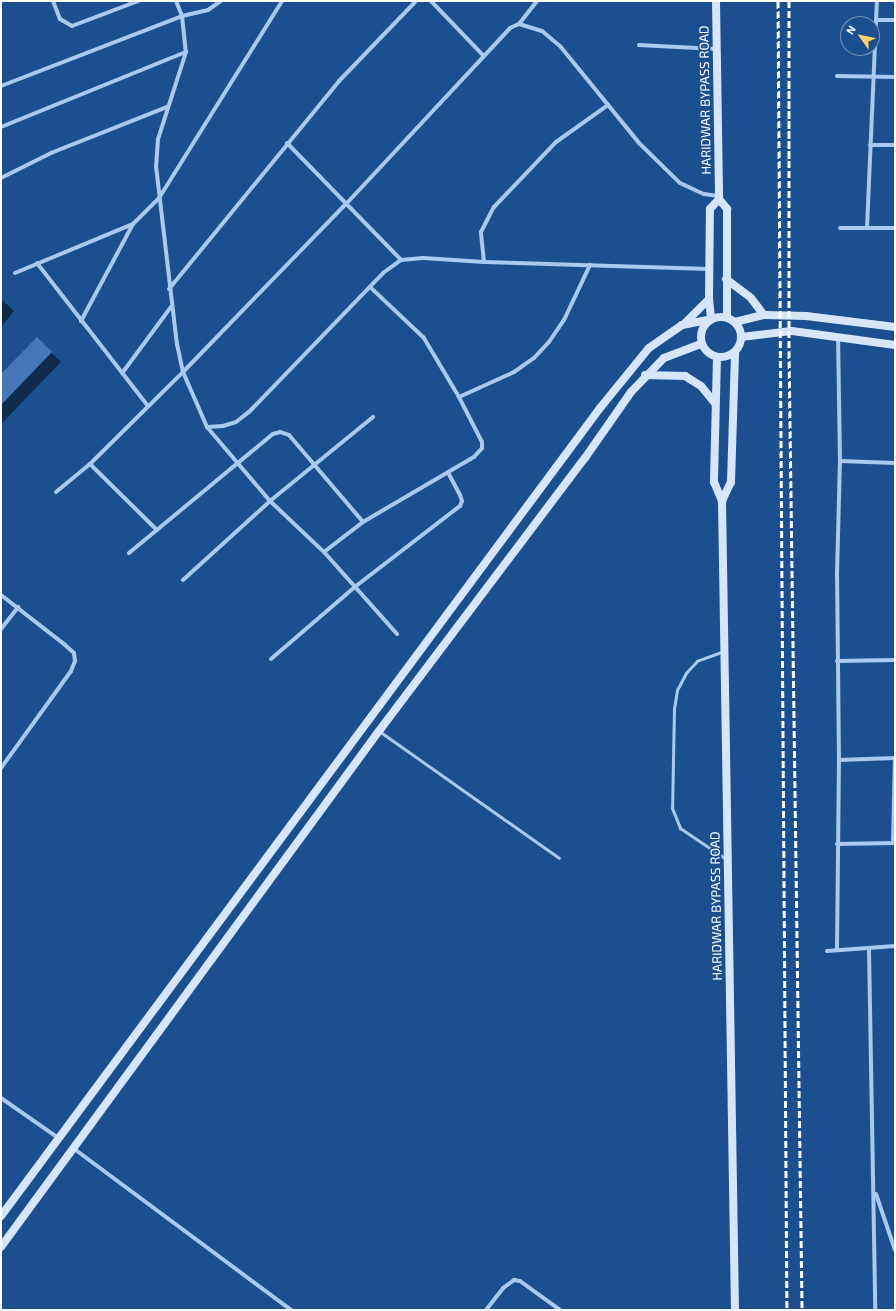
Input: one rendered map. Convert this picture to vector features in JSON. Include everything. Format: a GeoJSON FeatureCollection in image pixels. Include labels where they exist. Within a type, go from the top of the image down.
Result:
{"type":"FeatureCollection","features":[{"type":"Feature","properties":{"kind":"main road","name":"HARIDWAR BYPASS ROAD"},"geometry":{"type":"LineString","coordinates":[[716,1],[719,197],[727,209],[727,317]]}},
{"type":"Feature","properties":{"kind":"main road","name":"HARIDWAR BYPASS ROAD"},"geometry":{"type":"LineString","coordinates":[[710,319],[710,209],[719,197]]}},
{"type":"Feature","properties":{"kind":"main road"},"geometry":{"type":"LineString","coordinates":[[726,279],[751,298],[764,315]]}},
{"type":"Feature","properties":{"kind":"main road"},"geometry":{"type":"LineString","coordinates":[[1,1216],[57,1137],[600,408],[649,348],[682,325],[709,299]]}},
{"type":"Feature","properties":{"kind":"main road"},"geometry":{"type":"LineString","coordinates":[[735,322],[764,315],[806,316],[895,327]]}},
{"type":"Feature","properties":{"kind":"main road"},"geometry":{"type":"LineString","coordinates":[[682,325],[710,319],[727,317],[735,322],[741,337],[735,352],[728,356],[717,357],[708,352],[702,344],[702,328],[710,319]]}},
{"type":"Feature","properties":{"kind":"main road"},"geometry":{"type":"LineString","coordinates":[[741,337],[792,331],[895,345]]}},
{"type":"Feature","properties":{"kind":"main road"},"geometry":{"type":"LineString","coordinates":[[1,1247],[379,731],[645,375],[664,358],[702,344]]}},
{"type":"Feature","properties":{"kind":"main road","name":"HARIDWAR BYPASS ROAD"},"geometry":{"type":"LineString","coordinates":[[722,501],[730,482],[735,352]]}},
{"type":"Feature","properties":{"kind":"main road","name":"HARIDWAR BYPASS ROAD"},"geometry":{"type":"LineString","coordinates":[[717,357],[714,482],[722,501],[735,1310]]}},
{"type":"Feature","properties":{"kind":"main road"},"geometry":{"type":"LineString","coordinates":[[645,375],[685,376],[701,386],[715,402]]}},
{"type":"Feature","properties":{"kind":"street"},"geometry":{"type":"LineString","coordinates":[[53,1],[60,19],[72,26],[138,1]]}},
{"type":"Feature","properties":{"kind":"street"},"geometry":{"type":"LineString","coordinates":[[176,1],[182,16],[186,52],[167,107],[158,139],[156,166],[171,307],[183,372],[207,427],[238,465],[270,501],[324,552],[356,586],[397,634]]}},
{"type":"Feature","properties":{"kind":"street"},"geometry":{"type":"LineString","coordinates":[[1,86],[182,16],[208,10],[221,1]]}},
{"type":"Feature","properties":{"kind":"street"},"geometry":{"type":"LineString","coordinates":[[81,321],[133,224],[159,198],[282,1]]}},
{"type":"Feature","properties":{"kind":"street"},"geometry":{"type":"LineString","coordinates":[[169,289],[286,143],[339,81],[416,1]]}},
{"type":"Feature","properties":{"kind":"street"},"geometry":{"type":"LineString","coordinates":[[431,1],[484,56]]}},
{"type":"Feature","properties":{"kind":"street"},"geometry":{"type":"LineString","coordinates":[[56,492],[90,464],[147,405],[183,372],[347,203],[510,28],[519,24],[537,1]]}},
{"type":"Feature","properties":{"kind":"street"},"geometry":{"type":"LineString","coordinates":[[877,1],[877,16]]}},
{"type":"Feature","properties":{"kind":"street"},"geometry":{"type":"LineString","coordinates":[[880,20],[895,20]]}},
{"type":"Feature","properties":{"kind":"street"},"geometry":{"type":"LineString","coordinates":[[519,24],[542,31],[560,46],[639,143],[680,183],[704,194],[719,197]]}},
{"type":"Feature","properties":{"kind":"street"},"geometry":{"type":"LineString","coordinates":[[639,45],[716,49]]}},
{"type":"Feature","properties":{"kind":"street"},"geometry":{"type":"LineString","coordinates":[[1,127],[186,52]]}},
{"type":"Feature","properties":{"kind":"street"},"geometry":{"type":"LineString","coordinates":[[867,228],[875,56]]}},
{"type":"Feature","properties":{"kind":"street"},"geometry":{"type":"LineString","coordinates":[[837,76],[895,77]]}},
{"type":"Feature","properties":{"kind":"street"},"geometry":{"type":"LineString","coordinates":[[484,262],[481,232],[494,207],[556,142],[608,105]]}},
{"type":"Feature","properties":{"kind":"street"},"geometry":{"type":"LineString","coordinates":[[1,178],[70,145],[167,107]]}},
{"type":"Feature","properties":{"kind":"street"},"geometry":{"type":"LineString","coordinates":[[286,143],[347,203],[401,260]]}},
{"type":"Feature","properties":{"kind":"street"},"geometry":{"type":"LineString","coordinates":[[870,145],[895,145]]}},
{"type":"Feature","properties":{"kind":"street"},"geometry":{"type":"LineString","coordinates":[[14,273],[37,262],[133,224]]}},
{"type":"Feature","properties":{"kind":"street"},"geometry":{"type":"LineString","coordinates":[[840,228],[895,228]]}},
{"type":"Feature","properties":{"kind":"street"},"geometry":{"type":"LineString","coordinates":[[207,427],[223,426],[236,422],[250,412],[370,287],[401,260],[423,258],[484,262],[710,269]]}},
{"type":"Feature","properties":{"kind":"street"},"geometry":{"type":"LineString","coordinates":[[37,262],[147,405]]}},
{"type":"Feature","properties":{"kind":"street"},"geometry":{"type":"LineString","coordinates":[[459,397],[514,372],[534,358],[549,342],[564,320],[590,265]]}},
{"type":"Feature","properties":{"kind":"street"},"geometry":{"type":"LineString","coordinates":[[324,552],[363,522],[474,457],[482,448],[482,442],[459,397],[424,338],[370,287]]}},
{"type":"Feature","properties":{"kind":"street"},"geometry":{"type":"LineString","coordinates":[[123,372],[171,307]]}},
{"type":"Feature","properties":{"kind":"street"},"geometry":{"type":"LineString","coordinates":[[837,950],[839,760],[836,661],[840,461],[838,337]]}},
{"type":"Feature","properties":{"kind":"street"},"geometry":{"type":"LineString","coordinates":[[183,580],[270,501],[373,417]]}},
{"type":"Feature","properties":{"kind":"street"},"geometry":{"type":"LineString","coordinates":[[129,553],[238,465],[273,434],[280,432],[289,435],[315,463],[363,522]]}},
{"type":"Feature","properties":{"kind":"street"},"geometry":{"type":"LineString","coordinates":[[840,461],[895,463]]}},
{"type":"Feature","properties":{"kind":"street"},"geometry":{"type":"LineString","coordinates":[[90,464],[157,530]]}},
{"type":"Feature","properties":{"kind":"street"},"geometry":{"type":"LineString","coordinates":[[271,659],[356,586],[460,506],[462,500],[448,472]]}},
{"type":"Feature","properties":{"kind":"street"},"geometry":{"type":"LineString","coordinates":[[1,595],[74,653],[75,661],[72,671],[1,768]]}},
{"type":"Feature","properties":{"kind":"street"},"geometry":{"type":"LineString","coordinates":[[1,629],[18,608]]}},
{"type":"Feature","properties":{"kind":"street"},"geometry":{"type":"LineString","coordinates":[[836,661],[895,660]]}},
{"type":"Feature","properties":{"kind":"street"},"geometry":{"type":"LineString","coordinates":[[837,844],[894,843],[895,758],[839,760]]}},
{"type":"Feature","properties":{"kind":"street"},"geometry":{"type":"LineString","coordinates":[[827,951],[895,946]]}},
{"type":"Feature","properties":{"kind":"street"},"geometry":{"type":"LineString","coordinates":[[869,949],[875,1310]]}},
{"type":"Feature","properties":{"kind":"street"},"geometry":{"type":"LineString","coordinates":[[1,1098],[57,1137]]}},
{"type":"Feature","properties":{"kind":"street"},"geometry":{"type":"LineString","coordinates":[[73,1148],[292,1310]]}},
{"type":"Feature","properties":{"kind":"street"},"geometry":{"type":"LineString","coordinates":[[874,1190],[895,1250]]}},
{"type":"Feature","properties":{"kind":"street"},"geometry":{"type":"LineString","coordinates":[[486,1310],[503,1288],[514,1280],[520,1281],[560,1310]]}},
{"type":"Feature","properties":{"kind":"lane"},"geometry":{"type":"LineString","coordinates":[[724,651],[697,661],[686,673],[677,690],[674,708],[672,808],[680,828],[727,860]]}},
{"type":"Feature","properties":{"kind":"lane"},"geometry":{"type":"LineString","coordinates":[[379,731],[559,858]]}},
{"type":"Feature","properties":{"kind":"building"},"geometry":{"type":"Polygon","coordinates":[[[37,337],[52,352],[1,405],[1,374],[37,337]]]}},
{"type":"Feature","properties":{"kind":"railway"},"geometry":{"type":"LineString","coordinates":[[778,1],[787,1310]]}},
{"type":"Feature","properties":{"kind":"railway"},"geometry":{"type":"LineString","coordinates":[[789,1],[789,351],[802,1310]]}}]}
